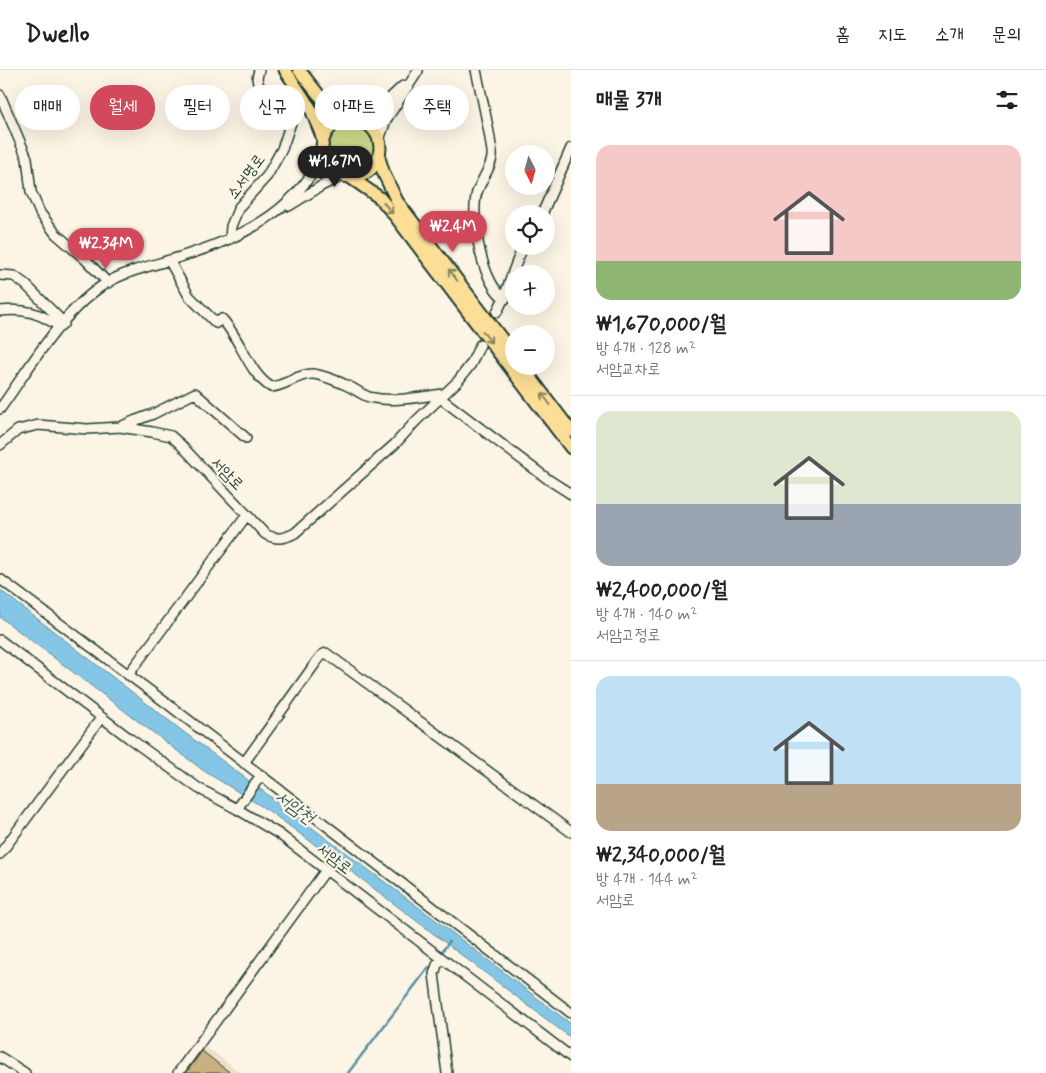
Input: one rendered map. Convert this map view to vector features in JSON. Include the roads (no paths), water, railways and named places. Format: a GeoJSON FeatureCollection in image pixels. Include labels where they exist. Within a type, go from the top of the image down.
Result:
{"type":"FeatureCollection","features":[{"type":"Feature","properties":{"kind":"main road"},"geometry":{"type":"LineString","coordinates":[[285,70],[311,109],[322,139]]}},
{"type":"Feature","properties":{"kind":"main road"},"geometry":{"type":"LineString","coordinates":[[299,70],[315,90]]}},
{"type":"Feature","properties":{"kind":"main road"},"geometry":{"type":"LineString","coordinates":[[327,130],[322,139],[321,148],[322,157],[327,165],[333,172],[346,177],[380,198],[571,448]]}},
{"type":"Feature","properties":{"kind":"main road"},"geometry":{"type":"LineString","coordinates":[[374,130],[379,140],[379,158],[384,174],[397,201],[505,343]]}},
{"type":"Feature","properties":{"kind":"main road"},"geometry":{"type":"LineString","coordinates":[[346,177],[369,172],[379,158]]}},
{"type":"Feature","properties":{"kind":"main road"},"geometry":{"type":"LineString","coordinates":[[529,375],[571,431]]}},
{"type":"Feature","properties":{"kind":"street"},"geometry":{"type":"LineString","coordinates":[[259,70],[257,78],[259,85]]}},
{"type":"Feature","properties":{"kind":"street"},"geometry":{"type":"LineString","coordinates":[[476,70],[484,104],[492,156],[476,196],[476,231],[489,280],[497,294],[505,299],[497,312]]}},
{"type":"Feature","properties":{"kind":"street"},"geometry":{"type":"LineString","coordinates":[[394,94],[419,71]]}},
{"type":"Feature","properties":{"kind":"street"},"geometry":{"type":"LineString","coordinates":[[379,140],[386,120],[419,71]]}},
{"type":"Feature","properties":{"kind":"street"},"geometry":{"type":"LineString","coordinates":[[0,95],[27,158],[32,192],[40,213],[56,234],[85,259],[108,283]]}},
{"type":"Feature","properties":{"kind":"street","name":"소서명로"},"geometry":{"type":"LineString","coordinates":[[230,239],[231,226],[239,207],[267,176],[282,149],[289,130]]}},
{"type":"Feature","properties":{"kind":"street"},"geometry":{"type":"LineString","coordinates":[[546,205],[570,153]]}},
{"type":"Feature","properties":{"kind":"street"},"geometry":{"type":"LineString","coordinates":[[275,214],[304,186],[313,175],[322,157]]}},
{"type":"Feature","properties":{"kind":"street"},"geometry":{"type":"LineString","coordinates":[[0,409],[62,325],[89,298],[108,283],[147,266],[202,250],[230,239],[255,227],[323,185],[346,177]]}},
{"type":"Feature","properties":{"kind":"street"},"geometry":{"type":"LineString","coordinates":[[169,260],[189,296],[216,323],[222,319],[230,328],[240,348],[257,372],[266,384],[271,387],[288,383],[305,374],[314,374],[347,385],[366,396],[379,399],[441,396],[465,373],[480,344]]}},
{"type":"Feature","properties":{"kind":"street"},"geometry":{"type":"LineString","coordinates":[[0,275],[14,276],[25,284],[62,325]]}},
{"type":"Feature","properties":{"kind":"street"},"geometry":{"type":"LineString","coordinates":[[0,311],[15,309],[36,314],[62,325]]}},
{"type":"Feature","properties":{"kind":"street"},"geometry":{"type":"LineString","coordinates":[[120,427],[153,414],[195,393],[246,438]]}},
{"type":"Feature","properties":{"kind":"street"},"geometry":{"type":"LineString","coordinates":[[441,396],[549,480],[571,494]]}},
{"type":"Feature","properties":{"kind":"street","name":"서암로"},"geometry":{"type":"LineString","coordinates":[[0,444],[18,430],[38,424],[87,429],[120,427],[162,433],[171,436],[265,534],[272,538],[283,538],[294,533],[395,444],[441,396]]}},
{"type":"Feature","properties":{"kind":"street"},"geometry":{"type":"LineString","coordinates":[[128,675],[247,515]]}},
{"type":"Feature","properties":{"kind":"street"},"geometry":{"type":"LineString","coordinates":[[0,579],[244,763],[259,778],[571,1013]]}},
{"type":"Feature","properties":{"kind":"street","name":"서암로"},"geometry":{"type":"LineString","coordinates":[[0,640],[101,718],[198,788],[238,807],[279,834],[571,1057]]}},
{"type":"Feature","properties":{"kind":"street"},"geometry":{"type":"LineString","coordinates":[[244,763],[322,655],[326,653],[571,832]]}},
{"type":"Feature","properties":{"kind":"street"},"geometry":{"type":"LineString","coordinates":[[0,854],[101,718]]}},
{"type":"Feature","properties":{"kind":"street"},"geometry":{"type":"LineString","coordinates":[[238,807],[259,778]]}},
{"type":"Feature","properties":{"kind":"street"},"geometry":{"type":"LineString","coordinates":[[178,1073],[326,870]]}},
{"type":"Feature","properties":{"kind":"street"},"geometry":{"type":"LineString","coordinates":[[442,959],[436,965],[434,974],[447,1073]]}},
{"type":"Feature","properties":{"kind":"street"},"geometry":{"type":"LineString","coordinates":[[0,1057],[25,1073]]}},
{"type":"Feature","properties":{"kind":"water"},"geometry":{"type":"Polygon","coordinates":[[[0,590],[189,736],[433,918],[571,1024],[571,1038],[356,875],[269,811],[204,771],[0,617],[0,590]]]}},
{"type":"Feature","properties":{"kind":"waterway"},"geometry":{"type":"LineString","coordinates":[[441,953],[449,942]]}},
{"type":"Feature","properties":{"kind":"waterway"},"geometry":{"type":"LineString","coordinates":[[348,1073],[429,967]]}},
{"type":"Feature","properties":{"kind":"tunnel"},"geometry":{"type":"LineString","coordinates":[[304,85],[309,70]]}},
{"type":"Feature","properties":{"kind":"tunnel"},"geometry":{"type":"LineString","coordinates":[[480,345],[497,312]]}},
{"type":"Feature","properties":{"kind":"water label","name":"서암천"},"geometry":{"type":"Point","coordinates":[295,807]}}]}
